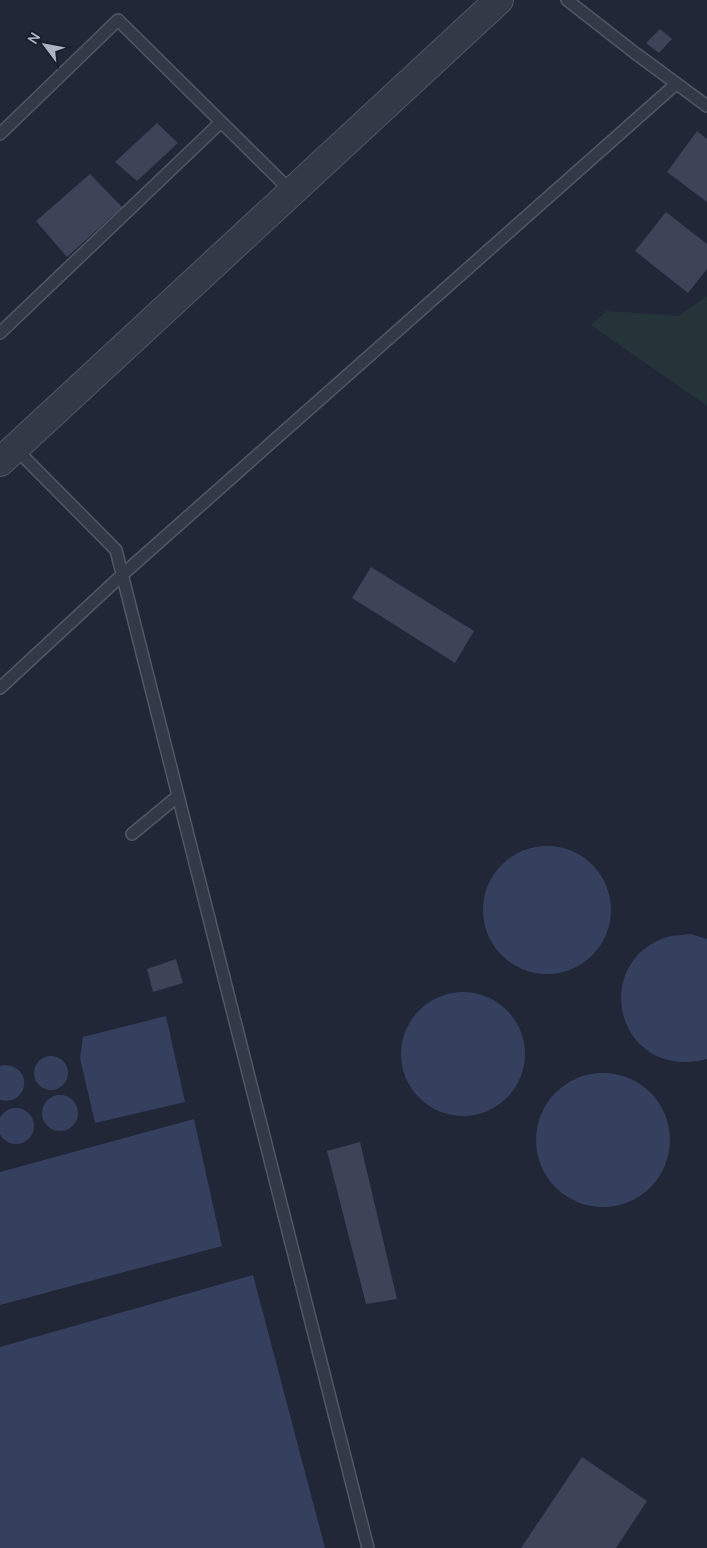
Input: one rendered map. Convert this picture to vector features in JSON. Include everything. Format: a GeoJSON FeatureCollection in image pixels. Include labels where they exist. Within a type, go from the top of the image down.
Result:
{"type":"FeatureCollection","features":[{"type":"Feature","properties":{"kind":"street"},"geometry":{"type":"LineString","coordinates":[[8,455],[499,0]]}},
{"type":"Feature","properties":{"kind":"lane"},"geometry":{"type":"LineString","coordinates":[[567,0],[707,106]]}},
{"type":"Feature","properties":{"kind":"lane"},"geometry":{"type":"LineString","coordinates":[[0,134],[118,20],[292,192]]}},
{"type":"Feature","properties":{"kind":"lane"},"geometry":{"type":"LineString","coordinates":[[0,688],[122,575],[676,84]]}},
{"type":"Feature","properties":{"kind":"lane"},"geometry":{"type":"LineString","coordinates":[[0,333],[221,122]]}},
{"type":"Feature","properties":{"kind":"lane"},"geometry":{"type":"LineString","coordinates":[[8,455],[116,550],[368,1548]]}},
{"type":"Feature","properties":{"kind":"lane"},"geometry":{"type":"LineString","coordinates":[[132,834],[178,796]]}},
{"type":"Feature","properties":{"kind":"shaded area"},"geometry":{"type":"Polygon","coordinates":[[[707,296],[707,406],[591,325],[607,311],[678,316],[707,296]]]}},
{"type":"Feature","properties":{"kind":"water"},"geometry":{"type":"Polygon","coordinates":[[[547,846],[572,850],[593,864],[607,885],[611,910],[607,935],[593,956],[572,970],[547,974],[522,970],[501,956],[487,935],[483,910],[487,885],[501,864],[522,850],[547,846]]]}},
{"type":"Feature","properties":{"kind":"water"},"geometry":{"type":"Polygon","coordinates":[[[690,934],[707,939],[707,1059],[676,1061],[651,1053],[634,1037],[624,1016],[621,993],[628,970],[643,950],[667,937],[690,934]]]}},
{"type":"Feature","properties":{"kind":"water"},"geometry":{"type":"Polygon","coordinates":[[[463,992],[487,997],[498,1002],[507,1010],[515,1019],[520,1030],[525,1054],[520,1078],[515,1089],[507,1098],[498,1106],[487,1111],[463,1116],[439,1111],[428,1106],[419,1098],[411,1089],[406,1078],[401,1054],[406,1030],[411,1019],[419,1010],[428,1002],[439,997],[463,992]]]}},
{"type":"Feature","properties":{"kind":"water"},"geometry":{"type":"Polygon","coordinates":[[[166,1016],[185,1102],[95,1123],[80,1058],[83,1037],[166,1016]]]}},
{"type":"Feature","properties":{"kind":"water"},"geometry":{"type":"Polygon","coordinates":[[[51,1056],[63,1061],[68,1073],[63,1085],[51,1090],[39,1085],[34,1073],[39,1061],[51,1056]]]}},
{"type":"Feature","properties":{"kind":"water"},"geometry":{"type":"Polygon","coordinates":[[[0,1066],[14,1067],[24,1078],[22,1092],[17,1098],[9,1101],[0,1100],[0,1066]]]}},
{"type":"Feature","properties":{"kind":"water"},"geometry":{"type":"Polygon","coordinates":[[[603,1073],[629,1078],[651,1092],[665,1114],[670,1140],[665,1166],[651,1188],[629,1202],[603,1207],[577,1202],[555,1188],[541,1166],[536,1140],[541,1114],[555,1092],[577,1078],[603,1073]]]}},
{"type":"Feature","properties":{"kind":"water"},"geometry":{"type":"Polygon","coordinates":[[[60,1095],[72,1101],[78,1113],[72,1125],[60,1131],[48,1125],[42,1113],[48,1101],[60,1095]]]}},
{"type":"Feature","properties":{"kind":"water"},"geometry":{"type":"Polygon","coordinates":[[[16,1108],[23,1109],[29,1113],[33,1119],[33,1133],[29,1139],[23,1143],[16,1144],[9,1143],[3,1139],[-1,1133],[-2,1126],[-1,1119],[3,1113],[9,1109],[16,1108]]]}},
{"type":"Feature","properties":{"kind":"water"},"geometry":{"type":"Polygon","coordinates":[[[194,1119],[222,1246],[0,1305],[0,1172],[194,1119]]]}},
{"type":"Feature","properties":{"kind":"water"},"geometry":{"type":"Polygon","coordinates":[[[253,1275],[325,1548],[0,1548],[0,1347],[253,1275]]]}},
{"type":"Feature","properties":{"kind":"building"},"geometry":{"type":"Polygon","coordinates":[[[660,29],[672,39],[659,53],[646,43],[660,29]]]}},
{"type":"Feature","properties":{"kind":"building"},"geometry":{"type":"Polygon","coordinates":[[[157,123],[178,143],[137,181],[115,162],[157,123]]]}},
{"type":"Feature","properties":{"kind":"building"},"geometry":{"type":"Polygon","coordinates":[[[697,131],[707,139],[707,202],[667,172],[697,131]]]}},
{"type":"Feature","properties":{"kind":"building"},"geometry":{"type":"Polygon","coordinates":[[[90,174],[122,207],[67,257],[36,221],[90,174]]]}},
{"type":"Feature","properties":{"kind":"building"},"geometry":{"type":"Polygon","coordinates":[[[666,212],[707,244],[707,269],[688,293],[635,251],[666,212]]]}},
{"type":"Feature","properties":{"kind":"building"},"geometry":{"type":"Polygon","coordinates":[[[371,567],[474,631],[455,663],[352,598],[371,567]]]}},
{"type":"Feature","properties":{"kind":"building"},"geometry":{"type":"Polygon","coordinates":[[[176,959],[183,983],[153,992],[147,969],[176,959]]]}},
{"type":"Feature","properties":{"kind":"building"},"geometry":{"type":"Polygon","coordinates":[[[360,1142],[397,1299],[366,1304],[327,1151],[360,1142]]]}},
{"type":"Feature","properties":{"kind":"building"},"geometry":{"type":"Polygon","coordinates":[[[582,1457],[647,1501],[616,1548],[521,1548],[582,1457]]]}}]}
